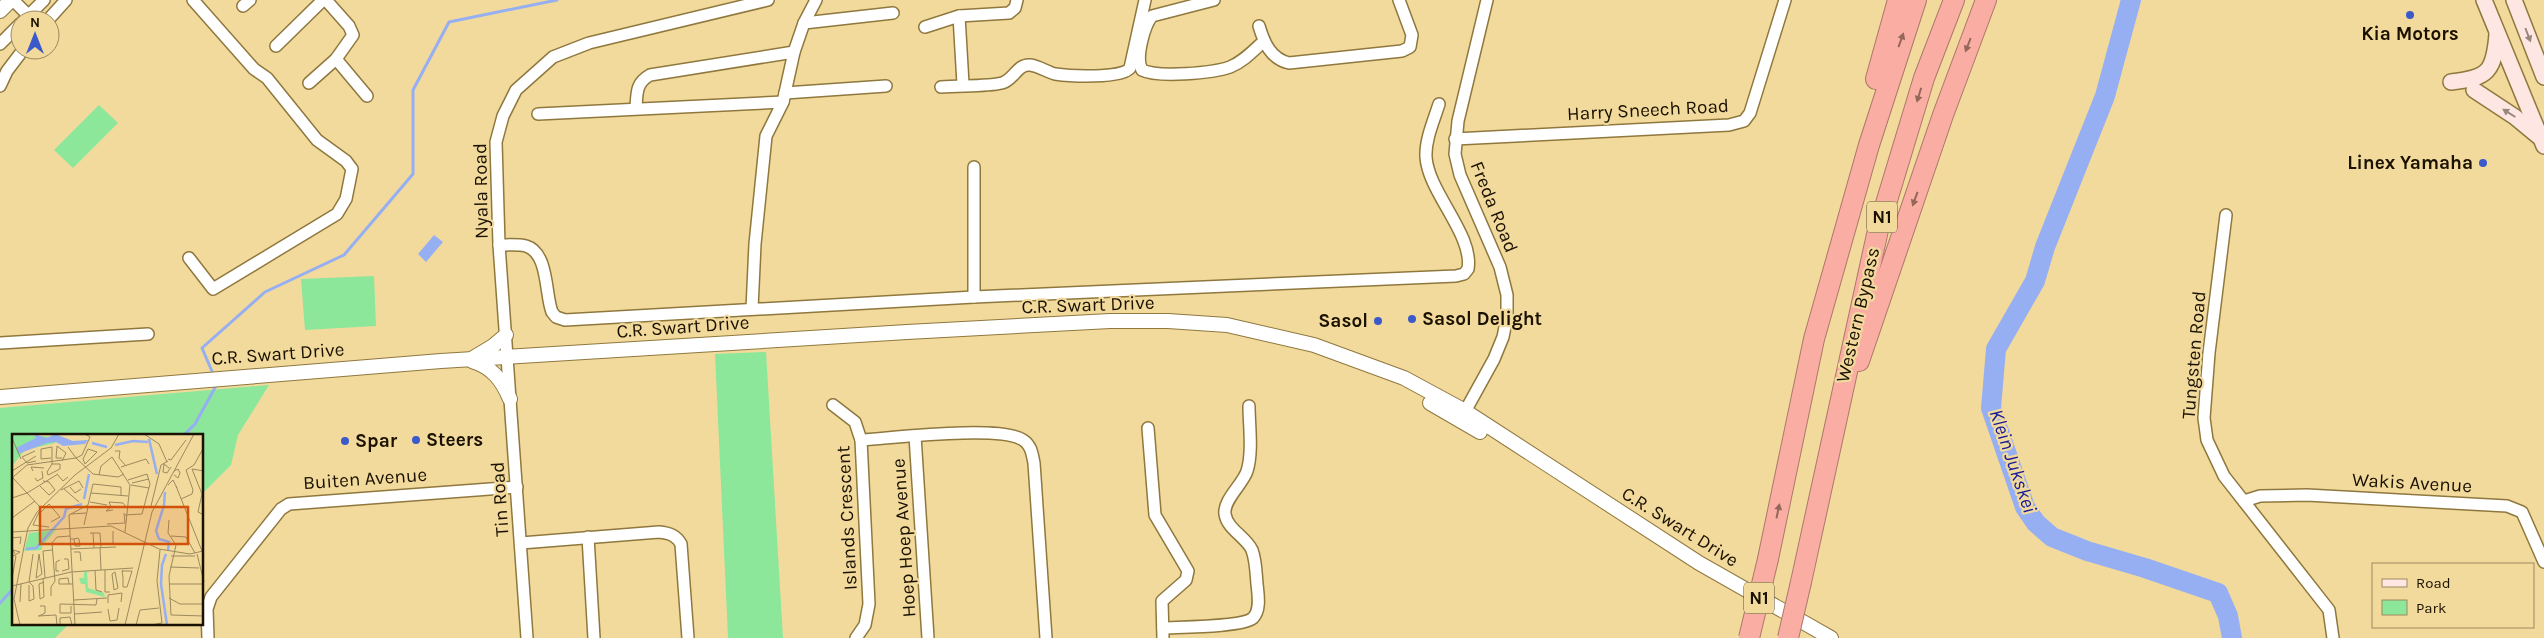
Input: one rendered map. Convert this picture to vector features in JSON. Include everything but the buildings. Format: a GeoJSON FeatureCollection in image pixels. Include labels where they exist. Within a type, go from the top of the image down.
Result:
{"type":"FeatureCollection","features":[{"type":"Feature","properties":{"kind":"highway"},"geometry":{"type":"LineString","coordinates":[[1814,339],[1875,81],[1898,0]]}},
{"type":"Feature","properties":{"kind":"highway","name":"Western Bypass"},"geometry":{"type":"LineString","coordinates":[[1749,638],[1768,559],[1814,339],[1868,145],[1899,46],[1916,0]]}},
{"type":"Feature","properties":{"kind":"highway","name":"Western Bypass"},"geometry":{"type":"LineString","coordinates":[[1788,638],[1830,440],[1878,230],[1924,78],[1954,0]]}},
{"type":"Feature","properties":{"kind":"highway"},"geometry":{"type":"LineString","coordinates":[[1830,440],[1986,0]]}},
{"type":"Feature","properties":{"kind":"main road"},"geometry":{"type":"LineString","coordinates":[[2484,0],[2542,142]]}},
{"type":"Feature","properties":{"kind":"main road"},"geometry":{"type":"LineString","coordinates":[[2514,0],[2544,77]]}},
{"type":"Feature","properties":{"kind":"main road"},"geometry":{"type":"LineString","coordinates":[[2450,82],[2475,79],[2484,74],[2494,58],[2497,31]]}},
{"type":"Feature","properties":{"kind":"main road"},"geometry":{"type":"LineString","coordinates":[[2474,90],[2515,116],[2542,142]]}},
{"type":"Feature","properties":{"kind":"street"},"geometry":{"type":"LineString","coordinates":[[0,11],[12,0]]}},
{"type":"Feature","properties":{"kind":"street"},"geometry":{"type":"LineString","coordinates":[[34,10],[44,0]]}},
{"type":"Feature","properties":{"kind":"street"},"geometry":{"type":"LineString","coordinates":[[57,10],[66,0]]}},
{"type":"Feature","properties":{"kind":"street"},"geometry":{"type":"LineString","coordinates":[[189,258],[213,289],[337,214],[346,199],[352,169],[346,161],[317,140],[272,83],[254,69],[193,0]]}},
{"type":"Feature","properties":{"kind":"street"},"geometry":{"type":"LineString","coordinates":[[276,46],[324,0],[353,32],[351,39],[336,59],[309,83]]}},
{"type":"Feature","properties":{"kind":"street","name":"Nyala Road"},"geometry":{"type":"LineString","coordinates":[[507,357],[499,246],[496,142],[498,129],[509,100],[531,74],[553,57],[589,43],[768,0]]}},
{"type":"Feature","properties":{"kind":"street"},"geometry":{"type":"LineString","coordinates":[[752,309],[755,244],[766,136],[784,97],[794,52],[804,23],[816,0]]}},
{"type":"Feature","properties":{"kind":"street"},"geometry":{"type":"LineString","coordinates":[[925,27],[959,16],[1009,13],[1015,8],[1018,0]]}},
{"type":"Feature","properties":{"kind":"street"},"geometry":{"type":"LineString","coordinates":[[941,87],[962,84],[1002,83],[1013,77],[1022,66],[1029,65],[1054,74],[1112,75],[1124,73],[1130,68],[1145,0]]}},
{"type":"Feature","properties":{"kind":"street"},"geometry":{"type":"LineString","coordinates":[[1214,0],[1152,16],[1147,27],[1139,60],[1142,70],[1154,73],[1215,71],[1242,61],[1264,42]]}},
{"type":"Feature","properties":{"kind":"street"},"geometry":{"type":"LineString","coordinates":[[1259,26],[1264,42],[1275,57],[1289,63],[1402,51],[1410,47],[1412,35],[1398,0]]}},
{"type":"Feature","properties":{"kind":"street","name":"Freda Road"},"geometry":{"type":"LineString","coordinates":[[1462,415],[1494,359],[1503,337],[1507,317],[1507,295],[1500,267],[1460,174],[1455,154],[1456,139],[1487,0]]}},
{"type":"Feature","properties":{"kind":"street","name":"Harry Sneech Road"},"geometry":{"type":"LineString","coordinates":[[1456,139],[1729,125],[1744,121],[1750,114],[1785,0]]}},
{"type":"Feature","properties":{"kind":"street"},"geometry":{"type":"LineString","coordinates":[[804,23],[893,13]]}},
{"type":"Feature","properties":{"kind":"street"},"geometry":{"type":"LineString","coordinates":[[959,16],[962,84]]}},
{"type":"Feature","properties":{"kind":"street"},"geometry":{"type":"LineString","coordinates":[[0,44],[10,34]]}},
{"type":"Feature","properties":{"kind":"street"},"geometry":{"type":"LineString","coordinates":[[636,108],[637,87],[642,80],[650,75],[794,52]]}},
{"type":"Feature","properties":{"kind":"street"},"geometry":{"type":"LineString","coordinates":[[336,59],[367,96]]}},
{"type":"Feature","properties":{"kind":"street"},"geometry":{"type":"LineString","coordinates":[[0,86],[7,71],[15,60]]}},
{"type":"Feature","properties":{"kind":"street"},"geometry":{"type":"LineString","coordinates":[[538,114],[784,97],[886,86]]}},
{"type":"Feature","properties":{"kind":"street"},"geometry":{"type":"LineString","coordinates":[[499,246],[526,246],[539,258],[546,279],[549,305],[559,318],[974,297],[1456,276],[1464,274],[1469,263],[1468,251],[1431,174],[1426,157],[1439,104]]}},
{"type":"Feature","properties":{"kind":"street"},"geometry":{"type":"LineString","coordinates":[[974,167],[974,297]]}},
{"type":"Feature","properties":{"kind":"street","name":"Tungsten Road"},"geometry":{"type":"LineString","coordinates":[[2226,215],[2204,418],[2212,456],[2224,476],[2329,610],[2333,638]]}},
{"type":"Feature","properties":{"kind":"street","name":"C.R. Swart Drive"},"geometry":{"type":"LineString","coordinates":[[0,397],[230,376],[907,332],[1129,321],[1227,326],[1314,345],[1404,378],[1462,415],[1550,465],[1562,475],[1699,563],[1831,638]]}},
{"type":"Feature","properties":{"kind":"street"},"geometry":{"type":"LineString","coordinates":[[0,342],[148,334]]}},
{"type":"Feature","properties":{"kind":"street"},"geometry":{"type":"LineString","coordinates":[[468,360],[494,346],[506,335]]}},
{"type":"Feature","properties":{"kind":"street","name":"Tin Road"},"geometry":{"type":"LineString","coordinates":[[507,357],[527,638]]}},
{"type":"Feature","properties":{"kind":"street"},"geometry":{"type":"LineString","coordinates":[[468,360],[484,365],[492,372],[504,385],[510,399]]}},
{"type":"Feature","properties":{"kind":"street","name":"Islands Crescent"},"geometry":{"type":"LineString","coordinates":[[833,405],[855,422],[861,440],[869,604],[865,625],[856,638]]}},
{"type":"Feature","properties":{"kind":"street"},"geometry":{"type":"LineString","coordinates":[[1148,428],[1156,515],[1188,571],[1186,580],[1162,601],[1163,633],[1236,624],[1252,619],[1256,614],[1258,601],[1252,549],[1229,524],[1225,514],[1227,504],[1244,478],[1249,464],[1249,406]]}},
{"type":"Feature","properties":{"kind":"street"},"geometry":{"type":"LineString","coordinates":[[861,440],[997,432],[1024,440],[1031,448],[1046,638]]}},
{"type":"Feature","properties":{"kind":"street","name":"Hoep Hoep Avenue"},"geometry":{"type":"LineString","coordinates":[[915,436],[928,638]]}},
{"type":"Feature","properties":{"kind":"street","name":"Buiten Avenue"},"geometry":{"type":"LineString","coordinates":[[208,638],[207,609],[212,598],[281,509],[288,504],[517,487]]}},
{"type":"Feature","properties":{"kind":"street","name":"Wakis Avenue"},"geometry":{"type":"LineString","coordinates":[[2244,501],[2260,496],[2307,495],[2508,506],[2522,512],[2544,562]]}},
{"type":"Feature","properties":{"kind":"street"},"geometry":{"type":"LineString","coordinates":[[521,543],[659,532],[678,538],[682,554],[688,638]]}},
{"type":"Feature","properties":{"kind":"street"},"geometry":{"type":"LineString","coordinates":[[588,537],[594,638]]}},
{"type":"Feature","properties":{"kind":"green space"},"geometry":{"type":"Polygon","coordinates":[[[99,105],[118,123],[73,168],[54,150],[99,105]]]}},
{"type":"Feature","properties":{"kind":"green space"},"geometry":{"type":"Polygon","coordinates":[[[374,276],[376,326],[305,330],[301,279],[374,276]]]}},
{"type":"Feature","properties":{"kind":"green space"},"geometry":{"type":"Polygon","coordinates":[[[766,352],[783,638],[728,638],[715,354],[766,352]]]}},
{"type":"Feature","properties":{"kind":"green space"},"geometry":{"type":"Polygon","coordinates":[[[269,385],[238,435],[231,465],[204,492],[204,434],[12,434],[12,626],[67,626],[55,638],[0,638],[0,408],[269,385]]]}},
{"type":"Feature","properties":{"kind":"water"},"geometry":{"type":"Polygon","coordinates":[[[434,235],[443,242],[426,262],[418,254],[434,235]]]}},
{"type":"Feature","properties":{"kind":"waterway"},"geometry":{"type":"LineString","coordinates":[[214,376],[202,348],[265,292],[344,255],[413,174],[413,90],[449,22],[557,0]]}},
{"type":"Feature","properties":{"kind":"waterway","name":"Klein Jukskei"},"geometry":{"type":"LineString","coordinates":[[2131,0],[2105,96],[2045,247],[2035,281],[1996,349],[1991,408],[2025,507],[2036,523],[2052,537],[2087,551],[2145,568],[2218,593],[2228,616],[2232,638]]}},
{"type":"Feature","properties":{"kind":"waterway"},"geometry":{"type":"LineString","coordinates":[[185,434],[195,424],[217,384]]}},
{"type":"Feature","properties":{"kind":"waterway"},"geometry":{"type":"LineString","coordinates":[[0,603],[12,590]]}},
{"type":"Feature","properties":{"kind":"place","name":"Kia Motors"},"geometry":{"type":"Point","coordinates":[2410,15]}},
{"type":"Feature","properties":{"kind":"place","name":"Linex Yamaha"},"geometry":{"type":"Point","coordinates":[2483,163]}},
{"type":"Feature","properties":{"kind":"place","name":"Sasol Delight"},"geometry":{"type":"Point","coordinates":[1412,319]}},
{"type":"Feature","properties":{"kind":"place","name":"Sasol"},"geometry":{"type":"Point","coordinates":[1378,321]}},
{"type":"Feature","properties":{"kind":"place","name":"Steers"},"geometry":{"type":"Point","coordinates":[416,440]}},
{"type":"Feature","properties":{"kind":"place","name":"Spar"},"geometry":{"type":"Point","coordinates":[345,441]}}]}
